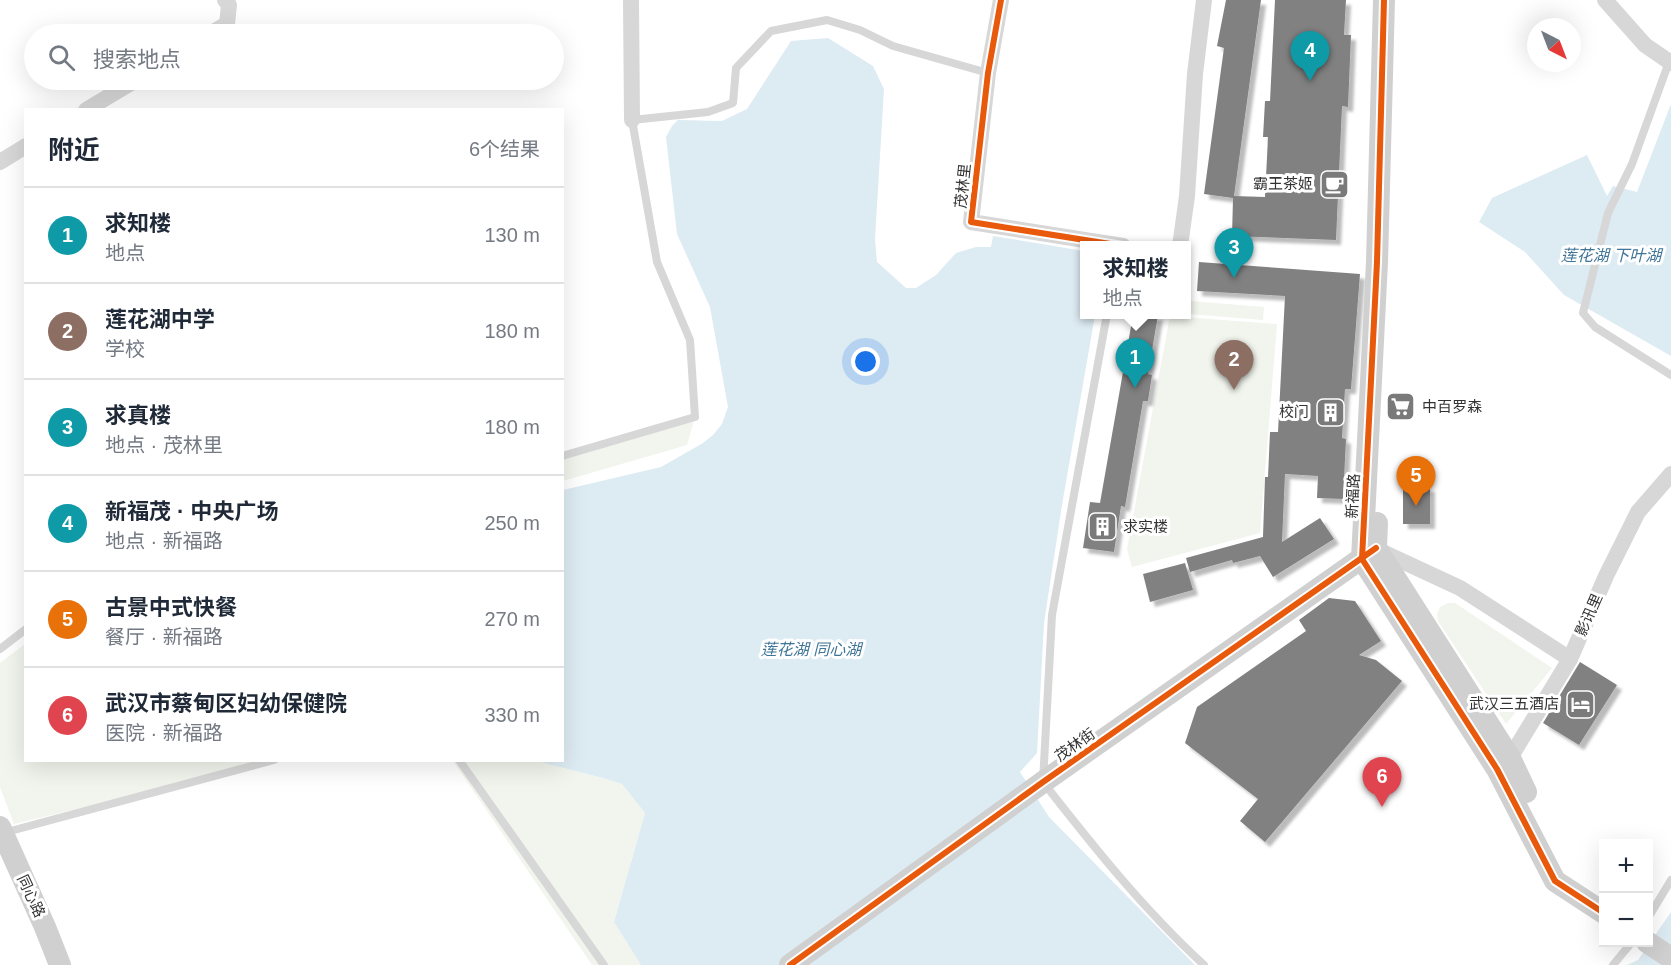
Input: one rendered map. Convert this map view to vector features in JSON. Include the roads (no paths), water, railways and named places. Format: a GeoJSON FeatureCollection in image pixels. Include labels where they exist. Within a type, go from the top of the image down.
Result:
{"type":"FeatureCollection","features":[{"type":"Feature","properties":{"kind":"street"},"geometry":{"type":"LineString","coordinates":[[225,0],[229,5],[227,24]]}},
{"type":"Feature","properties":{"kind":"street"},"geometry":{"type":"LineString","coordinates":[[631,0],[632,120]]}},
{"type":"Feature","properties":{"kind":"street","name":"茂林里"},"geometry":{"type":"LineString","coordinates":[[1001,0],[988,73],[971,222],[1092,241]]}},
{"type":"Feature","properties":{"kind":"street"},"geometry":{"type":"LineString","coordinates":[[1181,241],[1187,196],[1195,74],[1204,0]]}},
{"type":"Feature","properties":{"kind":"street","name":"新福路"},"geometry":{"type":"LineString","coordinates":[[1369,554],[1384,0]]}},
{"type":"Feature","properties":{"kind":"street","name":"新福路"},"geometry":{"type":"LineString","coordinates":[[1369,554],[1399,0]]}},
{"type":"Feature","properties":{"kind":"street"},"geometry":{"type":"LineString","coordinates":[[1605,0],[1645,45],[1670,60]]}},
{"type":"Feature","properties":{"kind":"street"},"geometry":{"type":"LineString","coordinates":[[89,108],[119,90]]}},
{"type":"Feature","properties":{"kind":"street"},"geometry":{"type":"LineString","coordinates":[[0,162],[24,147]]}},
{"type":"Feature","properties":{"kind":"street","name":"影讯里"},"geometry":{"type":"LineString","coordinates":[[1510,758],[1570,659],[1606,576],[1638,512],[1671,474]]}},
{"type":"Feature","properties":{"kind":"street"},"geometry":{"type":"LineString","coordinates":[[1369,554],[1460,588],[1570,659]]}},
{"type":"Feature","properties":{"kind":"street"},"geometry":{"type":"LineString","coordinates":[[1369,554],[1510,758],[1567,875],[1599,897]]}},
{"type":"Feature","properties":{"kind":"street"},"geometry":{"type":"LineString","coordinates":[[1369,554],[1497,768],[1555,881],[1599,910]]}},
{"type":"Feature","properties":{"kind":"street","name":"茂林街"},"geometry":{"type":"LineString","coordinates":[[790,965],[1043,782],[1369,554]]}},
{"type":"Feature","properties":{"kind":"street","name":"同心路"},"geometry":{"type":"LineString","coordinates":[[1,830],[45,927],[58,964]]}},
{"type":"Feature","properties":{"kind":"street"},"geometry":{"type":"LineString","coordinates":[[1653,938],[1671,947]]}},
{"type":"Feature","properties":{"kind":"street"},"geometry":{"type":"LineString","coordinates":[[1653,941],[1671,958]]}},
{"type":"Feature","properties":{"kind":"lane"},"geometry":{"type":"LineString","coordinates":[[564,455],[695,417],[690,340],[657,262],[632,120],[708,112],[733,103],[736,68],[771,31],[827,20],[860,30],[894,46],[988,73]]}},
{"type":"Feature","properties":{"kind":"lane"},"geometry":{"type":"LineString","coordinates":[[1670,60],[1632,164],[1608,213],[1583,313],[1595,327],[1671,375]]}},
{"type":"Feature","properties":{"kind":"lane"},"geometry":{"type":"LineString","coordinates":[[1106,319],[1052,615],[1043,782],[1093,846],[1164,926],[1204,965]]}},
{"type":"Feature","properties":{"kind":"lane"},"geometry":{"type":"LineString","coordinates":[[0,649],[24,631]]}},
{"type":"Feature","properties":{"kind":"lane"},"geometry":{"type":"LineString","coordinates":[[1,830],[266,762]]}},
{"type":"Feature","properties":{"kind":"lane"},"geometry":{"type":"LineString","coordinates":[[460,762],[604,965]]}},
{"type":"Feature","properties":{"kind":"lane"},"geometry":{"type":"LineString","coordinates":[[1653,917],[1671,880]]}},
{"type":"Feature","properties":{"kind":"lane"},"geometry":{"type":"LineString","coordinates":[[1613,965],[1632,947]]}},
{"type":"Feature","properties":{"kind":"water","name":"莲花湖 同心湖"},"geometry":{"type":"Polygon","coordinates":[[[828,38],[873,66],[884,89],[875,239],[877,262],[906,288],[916,288],[936,275],[956,253],[976,247],[991,247],[993,236],[1080,250],[1080,319],[1094,319],[1044,623],[1037,753],[1020,772],[1049,817],[1195,965],[641,965],[614,922],[645,813],[622,784],[542,762],[564,762],[564,490],[661,467],[713,435],[722,424],[728,407],[710,307],[677,234],[666,137],[678,120],[722,121],[747,109],[791,41],[828,38]]]}},
{"type":"Feature","properties":{"kind":"water","name":"莲花湖 下叶湖"},"geometry":{"type":"Polygon","coordinates":[[[1671,104],[1671,356],[1564,295],[1525,252],[1479,222],[1492,198],[1587,155],[1607,196],[1613,186],[1637,192],[1671,104]]]}},
{"type":"Feature","properties":{"kind":"water"},"geometry":{"type":"Polygon","coordinates":[[[1671,912],[1671,965],[1627,965],[1638,960],[1647,947],[1653,947],[1653,938],[1671,912]]]}},
{"type":"Feature","properties":{"kind":"place","name":"新福茂 · 中央广场"},"geometry":{"type":"Point","coordinates":[1310,81]}},
{"type":"Feature","properties":{"kind":"place","name":"霸王茶姬"},"geometry":{"type":"Point","coordinates":[1334,184]}},
{"type":"Feature","properties":{"kind":"place","name":"求真楼"},"geometry":{"type":"Point","coordinates":[1234,278]}},
{"type":"Feature","properties":{"kind":"place","name":"求知楼"},"geometry":{"type":"Point","coordinates":[1135,388]}},
{"type":"Feature","properties":{"kind":"place","name":"莲花湖中学"},"geometry":{"type":"Point","coordinates":[1234,390]}},
{"type":"Feature","properties":{"kind":"place","name":"中百罗森"},"geometry":{"type":"Point","coordinates":[1401,407]}},
{"type":"Feature","properties":{"kind":"place","name":"校门"},"geometry":{"type":"Point","coordinates":[1330,412]}},
{"type":"Feature","properties":{"kind":"place","name":"古景中式快餐"},"geometry":{"type":"Point","coordinates":[1416,506]}},
{"type":"Feature","properties":{"kind":"place","name":"求实楼"},"geometry":{"type":"Point","coordinates":[1102,527]}},
{"type":"Feature","properties":{"kind":"place","name":"武汉三五酒店"},"geometry":{"type":"Point","coordinates":[1580,704]}},
{"type":"Feature","properties":{"kind":"place","name":"武汉市蔡甸区妇幼保健院"},"geometry":{"type":"Point","coordinates":[1382,807]}}]}
